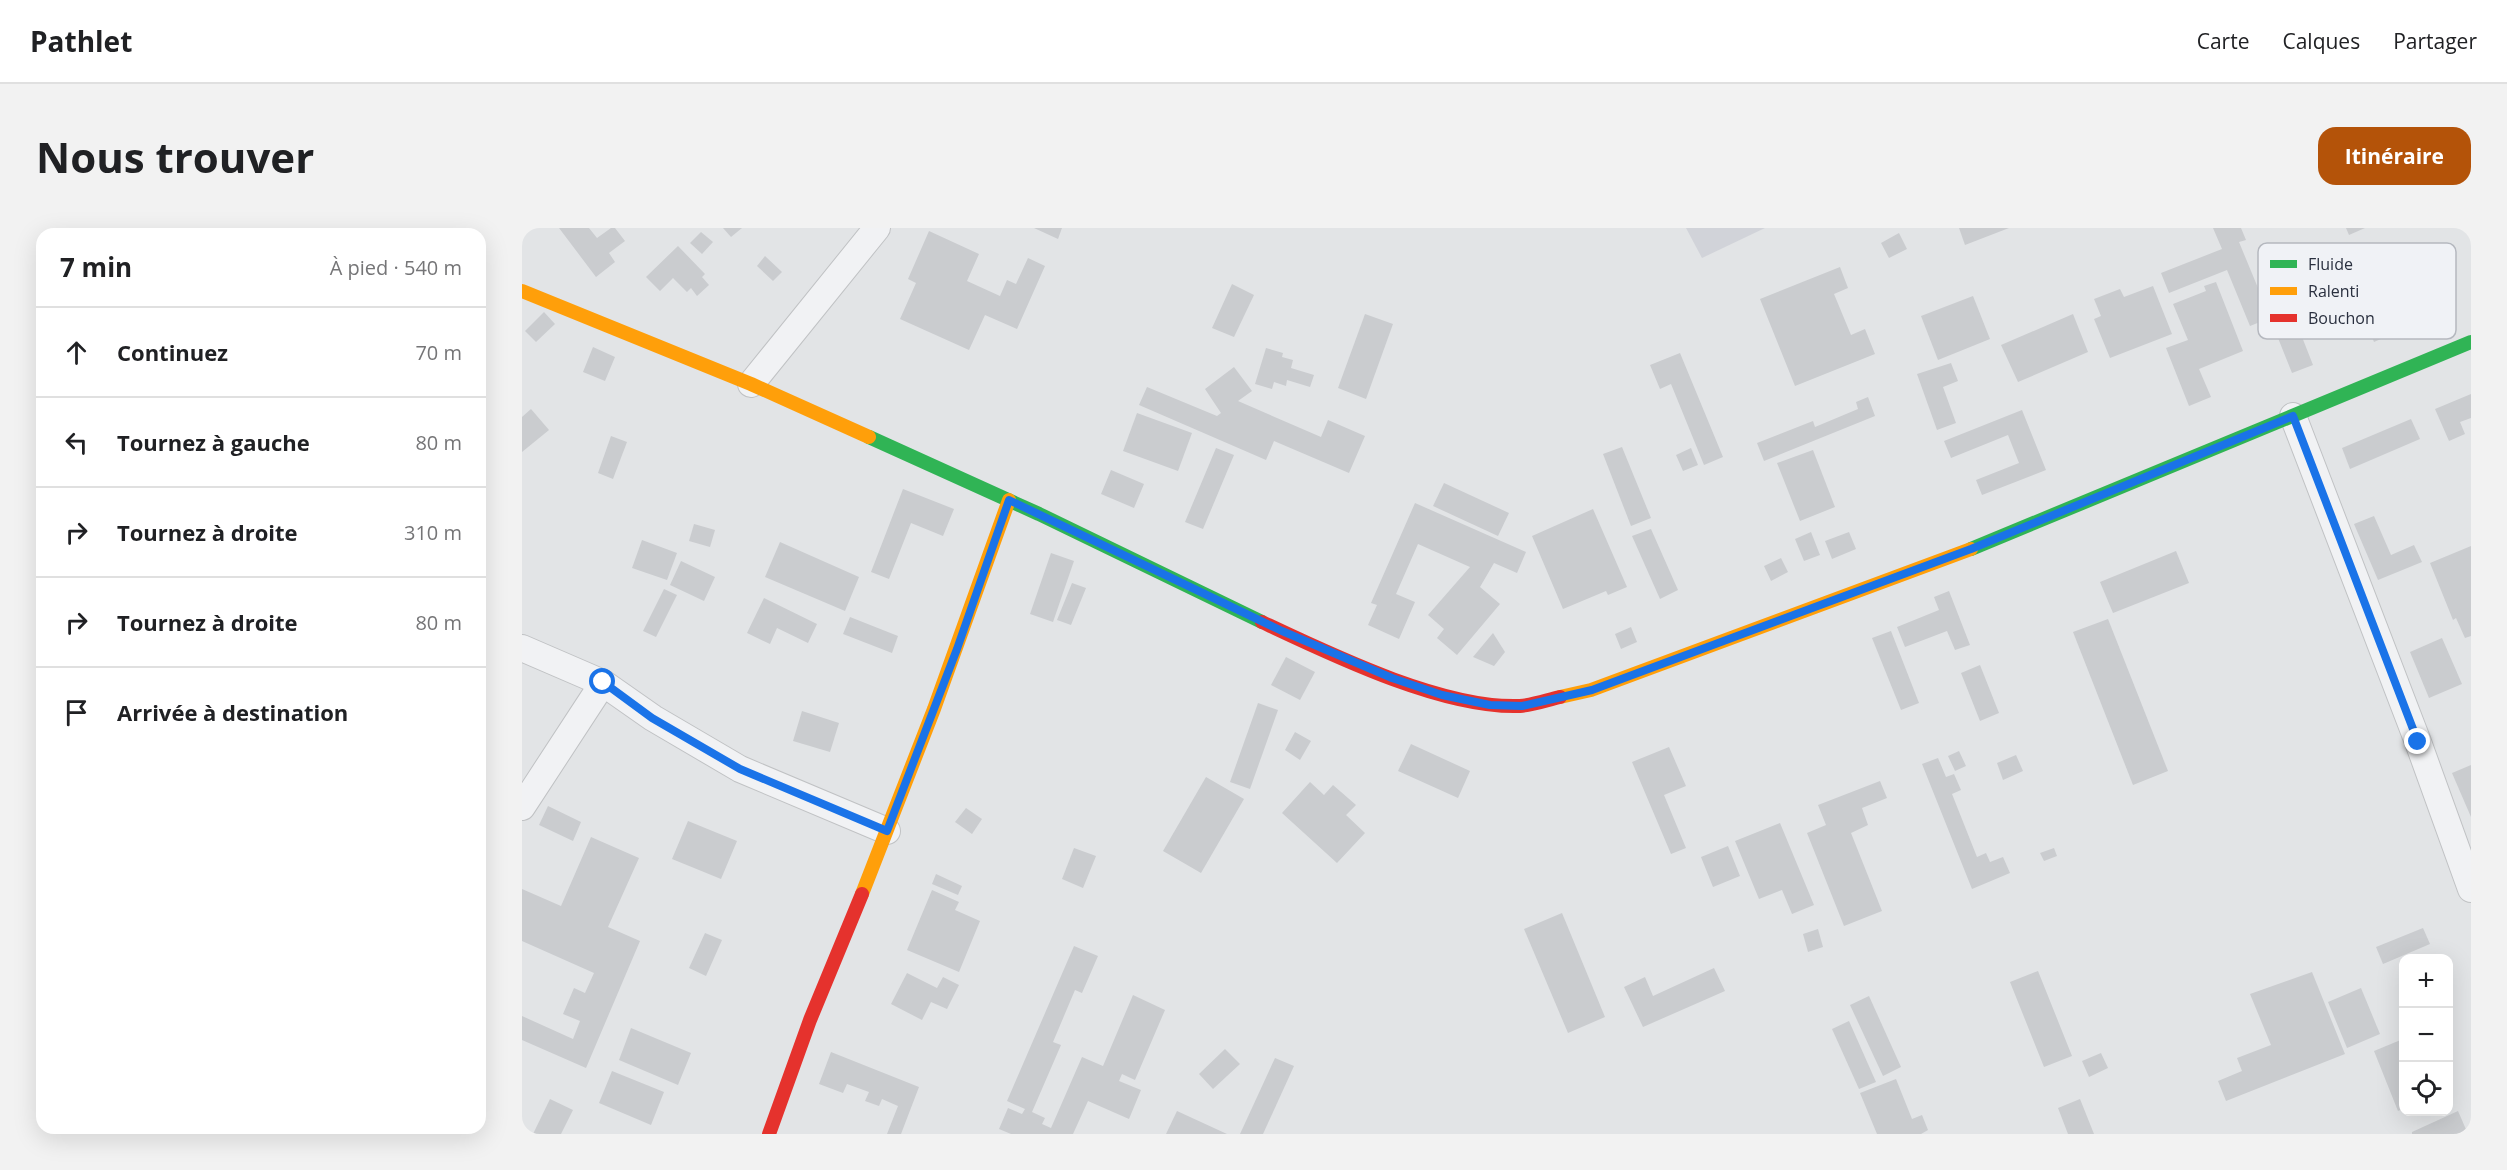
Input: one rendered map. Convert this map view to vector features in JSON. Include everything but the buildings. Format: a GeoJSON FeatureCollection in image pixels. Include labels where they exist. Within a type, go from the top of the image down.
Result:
{"type":"FeatureCollection","features":[{"type":"Feature","properties":{"kind":"street"},"geometry":{"type":"LineString","coordinates":[[751,384],[877,228]]}},
{"type":"Feature","properties":{"kind":"street"},"geometry":{"type":"LineString","coordinates":[[522,291],[751,384],[1009,500],[1282,631],[1383,674],[1442,695],[1490,705],[1522,706],[1592,690],[1949,558],[2471,342]]}},
{"type":"Feature","properties":{"kind":"street"},"geometry":{"type":"LineString","coordinates":[[2293,416],[2418,742],[2471,889]]}},
{"type":"Feature","properties":{"kind":"street"},"geometry":{"type":"LineString","coordinates":[[770,1134],[788,1075],[887,831],[957,649],[1009,500]]}},
{"type":"Feature","properties":{"kind":"street"},"geometry":{"type":"LineString","coordinates":[[522,648],[603,682],[652,718],[740,769],[887,831]]}},
{"type":"Feature","properties":{"kind":"street"},"geometry":{"type":"LineString","coordinates":[[522,807],[603,682]]}},
{"type":"Feature","properties":{"kind":"shaded area"},"geometry":{"type":"Polygon","coordinates":[[[1686,228],[1765,228],[1702,258],[1686,228]]]}},
{"type":"Feature","properties":{"kind":"traffic: fast"},"geometry":{"type":"LineString","coordinates":[[1971,549],[2471,342]]}},
{"type":"Feature","properties":{"kind":"traffic: fast"},"geometry":{"type":"LineString","coordinates":[[869,437],[1039,514],[1262,622]]}},
{"type":"Feature","properties":{"kind":"traffic: slow"},"geometry":{"type":"LineString","coordinates":[[522,291],[751,384],[869,437]]}},
{"type":"Feature","properties":{"kind":"traffic: slow"},"geometry":{"type":"LineString","coordinates":[[862,894],[934,709],[1009,500]]}},
{"type":"Feature","properties":{"kind":"traffic: slow"},"geometry":{"type":"LineString","coordinates":[[1560,697],[1591,690],[1971,549]]}},
{"type":"Feature","properties":{"kind":"traffic: jam"},"geometry":{"type":"LineString","coordinates":[[1262,622],[1388,678],[1457,699],[1490,705],[1520,706],[1560,697]]}},
{"type":"Feature","properties":{"kind":"traffic: jam"},"geometry":{"type":"LineString","coordinates":[[769,1134],[810,1020],[862,894]]}},
{"type":"Feature","properties":{"kind":"route"},"geometry":{"type":"LineString","coordinates":[[603,682],[652,718],[740,769],[887,831],[957,649],[1009,500],[1282,631],[1392,678],[1442,695],[1490,705],[1522,706],[1592,690],[1971,549],[2293,416],[2418,742]]}}]}
